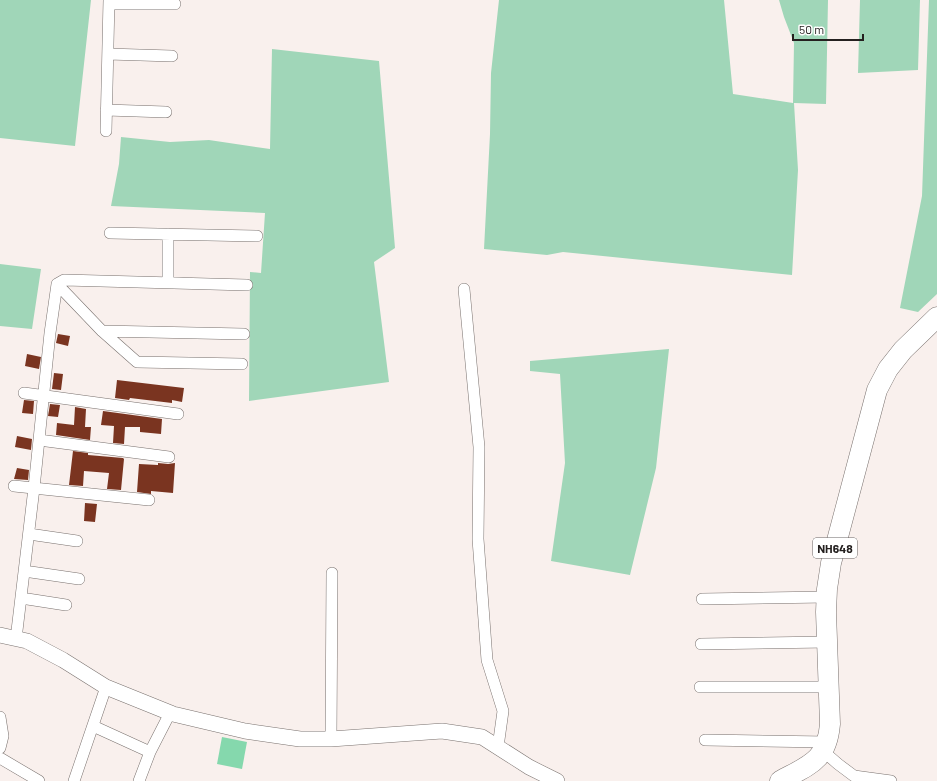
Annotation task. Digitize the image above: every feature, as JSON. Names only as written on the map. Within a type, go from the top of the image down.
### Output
[{"type":"highway","name":"NH648","points":[[825,747],[829,738],[830,724],[826,597],[831,563],[877,390],[888,369],[903,350],[937,317]]},
{"type":"highway","points":[[780,781],[814,763],[825,747]]},
{"type":"street","points":[[106,131],[109,2],[175,4]]},
{"type":"street","points":[[108,54],[172,56]]},
{"type":"street","points":[[106,110],[166,112]]},
{"type":"street","points":[[110,234],[257,236]]},
{"type":"street","points":[[168,234],[168,282]]},
{"type":"street","points":[[57,284],[64,280],[247,285]]},
{"type":"street","points":[[57,284],[102,331],[137,362],[242,364]]},
{"type":"street","points":[[16,639],[57,284]]},
{"type":"street","points":[[464,289],[479,447],[478,539],[487,660],[503,711],[498,747]]},
{"type":"street","points":[[102,331],[244,334]]},
{"type":"street","points":[[24,393],[178,414]]},
{"type":"street","points":[[39,440],[169,457]]},
{"type":"street","points":[[14,486],[149,500]]},
{"type":"street","points":[[29,534],[77,541]]},
{"type":"street","points":[[24,571],[79,579]]},
{"type":"street","points":[[331,739],[332,573]]},
{"type":"street","points":[[702,599],[826,597]]},
{"type":"street","points":[[21,598],[66,605]]},
{"type":"street","points":[[0,635],[26,641],[106,687],[170,713],[245,731],[300,739],[331,739],[442,731],[482,737],[529,767],[557,781]]},
{"type":"street","points":[[700,644],[827,642]]},
{"type":"street","points":[[74,781],[106,687]]},
{"type":"street","points":[[700,688],[828,687]]},
{"type":"street","points":[[139,781],[150,752],[170,713]]},
{"type":"street","points":[[0,717],[3,736],[0,748]]},
{"type":"street","points":[[93,726],[150,752]]},
{"type":"street","points":[[705,740],[825,747],[838,764],[854,776],[862,779],[891,781]]},
{"type":"street","points":[[0,758],[39,781]]},
{"type":"shaded area","points":[[0,0],[91,0],[75,146],[0,138]]},
{"type":"shaded area","points":[[499,0],[724,0],[733,94],[793,103],[794,43],[779,0],[828,0],[826,104],[794,103],[798,170],[792,275],[563,252],[547,255],[484,249],[490,134],[491,73]]},
{"type":"shaded area","points":[[860,0],[920,0],[918,70],[858,73]]},
{"type":"shaded area","points":[[929,0],[937,0],[937,294],[918,312],[900,308],[922,196]]},
{"type":"shaded area","points":[[272,49],[379,61],[395,248],[374,262],[389,382],[249,401],[250,272],[261,273],[265,213],[111,206],[119,164],[121,137],[170,142],[209,140],[270,149]]},
{"type":"shaded area","points":[[0,264],[41,269],[32,329],[0,326]]},
{"type":"shaded area","points":[[669,349],[656,468],[630,575],[551,561],[565,463],[560,374],[530,371],[530,361]]},
{"type":"shaded area","points":[[222,737],[247,742],[242,769],[217,764]]},
{"type":"building","points":[[58,334],[70,336],[68,346],[56,343]]},
{"type":"building","points":[[27,354],[41,357],[39,369],[25,366]]},
{"type":"building","points":[[54,373],[63,374],[61,390],[52,389]]},
{"type":"building","points":[[117,380],[184,388],[182,402],[172,400],[172,403],[130,398],[129,400],[115,398]]},
{"type":"building","points":[[24,400],[34,401],[33,414],[22,413]]},
{"type":"building","points":[[50,404],[60,405],[58,417],[48,416]]},
{"type":"building","points":[[75,407],[86,409],[85,427],[91,427],[90,440],[56,435],[57,423],[74,425]]},
{"type":"building","points":[[103,411],[162,419],[161,434],[140,432],[140,427],[125,427],[124,444],[113,443],[114,426],[101,425]]},
{"type":"building","points":[[17,436],[32,439],[31,450],[15,447]]},
{"type":"building","points":[[73,451],[88,453],[88,455],[123,458],[121,490],[107,489],[109,473],[84,471],[83,486],[69,485]]},
{"type":"building","points":[[158,463],[175,463],[173,493],[151,491],[151,494],[137,492],[139,464],[158,465]]},
{"type":"building","points":[[17,468],[29,470],[28,480],[14,479]]},
{"type":"building","points":[[85,503],[97,504],[95,522],[84,521]]}]
